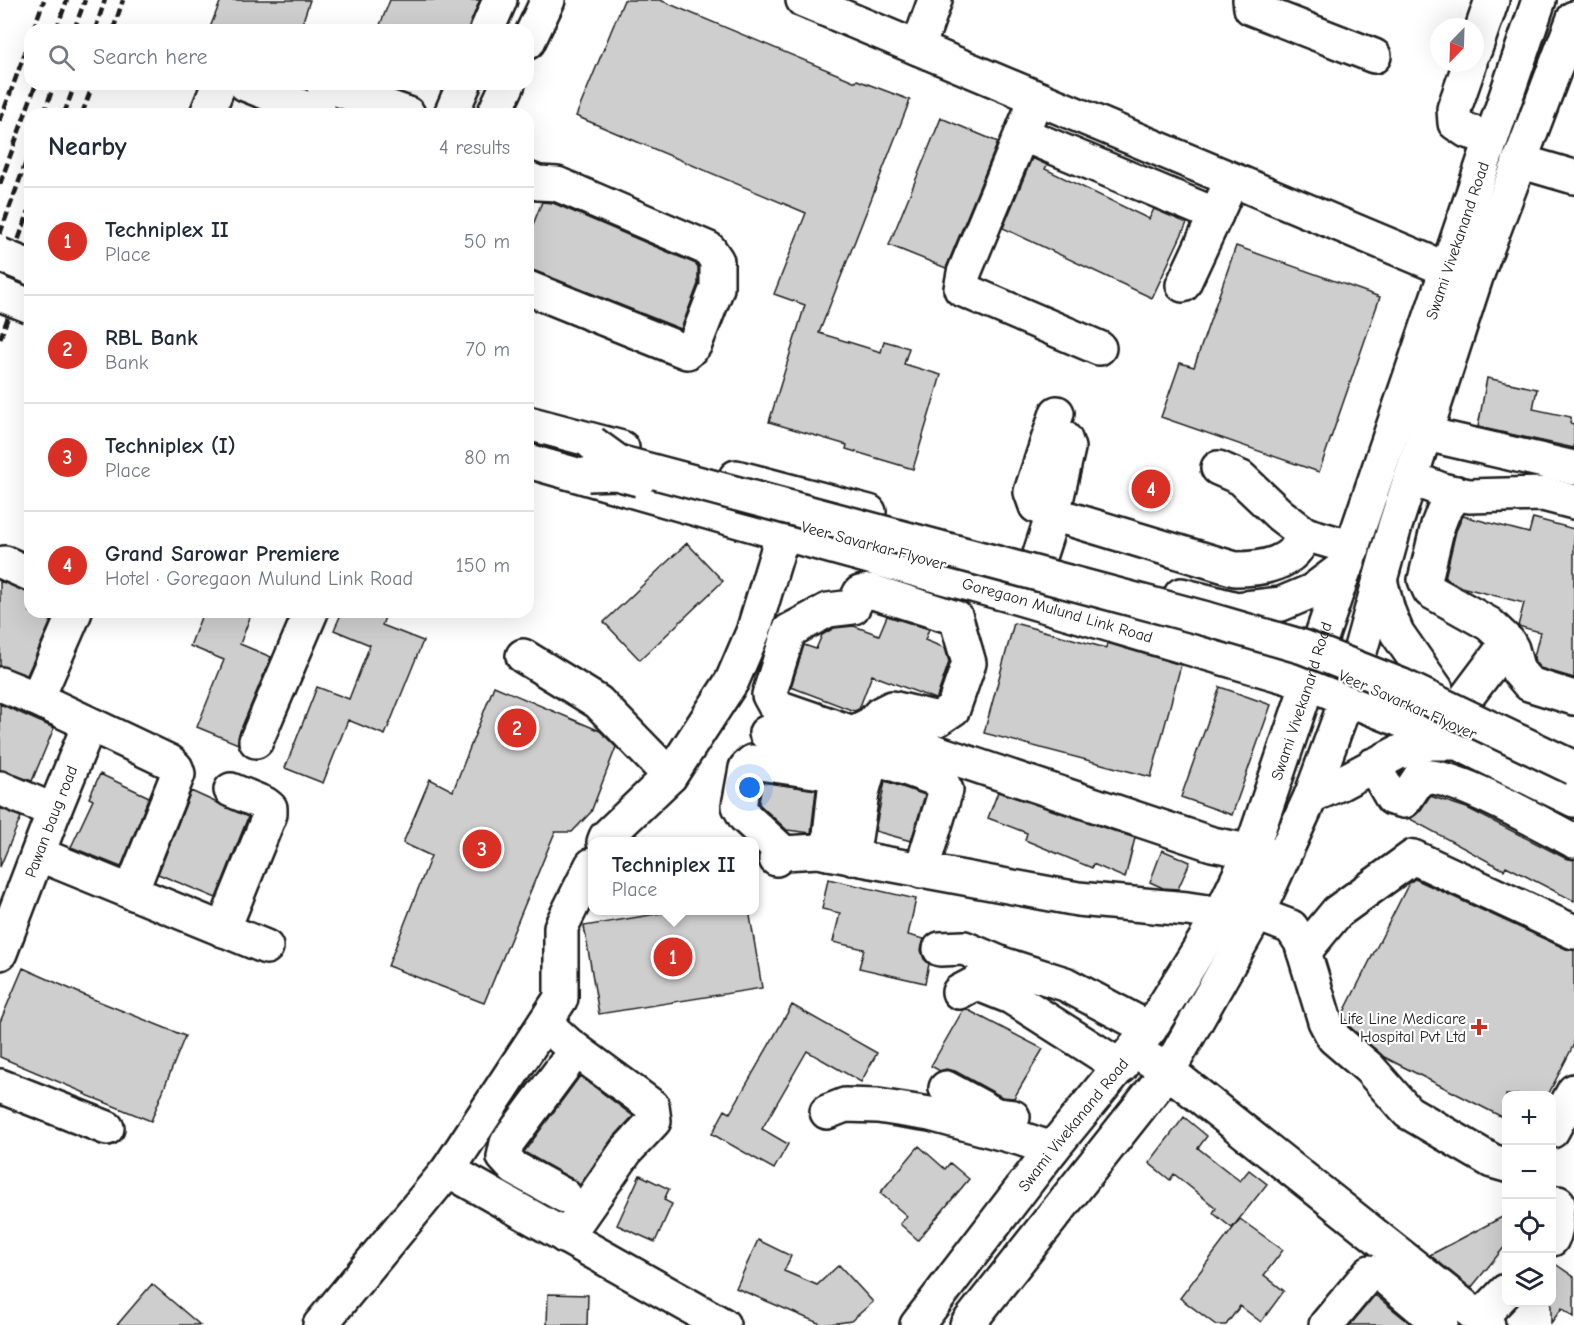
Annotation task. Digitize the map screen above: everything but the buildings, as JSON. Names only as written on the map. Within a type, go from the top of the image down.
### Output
[{"type":"main road","points":[[490,24],[500,0]]},
{"type":"main road","points":[[534,29],[548,0]]},
{"type":"main road","points":[[803,0],[1036,99],[1461,273]]},
{"type":"main road","points":[[918,48],[935,0]]},
{"type":"main road","points":[[1250,0],[1251,8],[1374,56]]},
{"type":"main road","points":[[1484,23],[1492,0]]},
{"type":"main road","name":"Swami Vivekanand Road","points":[[967,1325],[1168,1071],[1257,914],[1311,796],[1347,698],[1380,579],[1426,434],[1491,138],[1539,0]]},
{"type":"main road","name":"Swami Vivekanand Road","points":[[917,1325],[1059,1142],[1135,1049],[1221,914],[1251,851],[1350,556],[1461,273],[1519,161],[1574,18]]},
{"type":"main road","points":[[1467,72],[1454,109],[1455,123],[1467,130],[1491,138]]},
{"type":"main road","points":[[209,108],[217,90]]},
{"type":"main road","points":[[260,90],[305,108]]},
{"type":"main road","points":[[340,90],[391,108]]},
{"type":"main road","points":[[454,108],[461,90]]},
{"type":"main road","points":[[497,108],[505,90]]},
{"type":"main road","points":[[1036,99],[964,273],[961,290],[1099,348]]},
{"type":"main road","points":[[1022,134],[1216,215]]},
{"type":"main road","points":[[1519,161],[1574,177]]},
{"type":"main road","points":[[1183,285],[1233,180]]},
{"type":"main road","points":[[534,185],[557,184],[709,249],[717,261],[717,288],[696,344],[687,352],[534,290]]},
{"type":"main road","points":[[0,255],[24,265]]},
{"type":"main road","points":[[0,294],[24,304]]},
{"type":"main road","points":[[1039,557],[1053,514],[1068,448],[1055,421]]},
{"type":"main road","name":"Goregaon Mulund Link Road","points":[[534,426],[585,457],[785,534],[1009,595],[1308,683],[1458,743],[1574,800]]},
{"type":"main road","points":[[1426,434],[1574,468]]},
{"type":"main road","name":"Goregaon Mulund Link Road","points":[[534,461],[585,457],[1039,557],[1181,595],[1360,652],[1574,758]]},
{"type":"main road","name":"Veer Savarkar Flyover","points":[[585,457],[618,462],[1207,619],[1303,647],[1400,685],[1574,768]]},
{"type":"main road","name":"Veer Savarkar Flyover","points":[[585,457],[616,473],[796,524],[1292,656],[1377,687],[1574,781]]},
{"type":"main road","points":[[1181,595],[1237,609],[1281,604],[1312,591],[1350,556],[1305,534],[1280,515],[1241,478],[1218,468]]},
{"type":"main road","points":[[1411,478],[1442,490],[1469,496],[1543,494],[1574,502]]},
{"type":"main road","points":[[1457,493],[1440,519],[1425,580],[1430,591],[1489,624],[1508,642],[1518,671],[1529,684],[1574,698]]},
{"type":"main road","points":[[1053,514],[1235,569],[1274,565],[1294,554],[1305,534]]},
{"type":"main road","points":[[606,837],[670,776],[732,681],[753,632],[780,543],[785,534]]},
{"type":"main road","points":[[1380,579],[1388,611],[1398,633],[1449,696],[1508,642]]},
{"type":"main road","points":[[956,618],[870,591],[860,593],[854,607],[828,610],[789,631],[769,695],[775,706],[853,733],[871,724],[880,714],[892,708],[938,719],[953,709],[969,663],[956,618],[965,584]]},
{"type":"main road","points":[[37,699],[72,618]]},
{"type":"main road","points":[[256,741],[308,618]]},
{"type":"main road","points":[[523,657],[598,702],[670,776]]},
{"type":"main road","points":[[0,684],[170,762],[176,768],[178,774],[131,892]]},
{"type":"main road","name":"Pawan baug road","points":[[0,953],[7,911],[38,854],[89,725]]},
{"type":"main road","points":[[766,733],[850,759],[882,734],[1212,844],[1283,857]]},
{"type":"main road","points":[[1311,796],[1398,753],[1430,743],[1458,743]]},
{"type":"main road","points":[[846,848],[870,764],[877,758],[941,781],[946,790],[924,861]]},
{"type":"main road","points":[[846,848],[836,780],[828,773],[752,762],[746,768],[739,806],[745,818],[780,856],[846,848],[924,861],[1078,899],[1221,914]]},
{"type":"main road","points":[[1373,765],[1392,798],[1396,800],[1404,801],[1420,777],[1436,777],[1460,783],[1574,841]]},
{"type":"main road","points":[[0,788],[54,811]]},
{"type":"main road","points":[[223,930],[270,814],[270,808],[266,804],[231,790]]},
{"type":"main road","points":[[1419,837],[1574,908]]},
{"type":"main road","points":[[38,854],[266,947]]},
{"type":"main road","points":[[1304,952],[1337,912],[1413,857],[1574,932]]},
{"type":"main road","points":[[320,1325],[448,1170],[553,1011],[561,927],[588,873]]},
{"type":"main road","points":[[1257,914],[1291,927],[1301,942],[1325,1021],[1334,1038],[1369,1068],[1408,1112],[1492,1161],[1502,1164]]},
{"type":"main road","points":[[940,949],[964,948],[1002,964],[1065,984],[1135,1049],[1168,1071],[1441,1325]]},
{"type":"main road","points":[[960,992],[976,983],[1135,1049]]},
{"type":"main road","points":[[553,1011],[576,1050],[652,1106],[654,1121],[626,1151],[566,1237]]},
{"type":"main road","points":[[528,1216],[554,1189],[514,1168],[504,1157],[507,1143],[576,1050]]},
{"type":"main road","points":[[0,1086],[106,1128]]},
{"type":"main road","points":[[946,1088],[996,1115],[1033,1121],[1059,1142]]},
{"type":"main road","points":[[1556,1122],[1574,1091]]},
{"type":"main road","points":[[827,1112],[846,1105],[878,1106],[930,1114],[1019,1138],[1059,1142]]},
{"type":"main road","points":[[448,1170],[723,1325]]},
{"type":"main road","points":[[1556,1209],[1558,1203]]},
{"type":"main road","points":[[1326,1325],[1370,1272],[1387,1273],[1484,1322],[1502,1297]]},
{"type":"railway","points":[[35,24],[44,0]]},
{"type":"railway","points":[[58,24],[67,0]]},
{"type":"railway","points":[[76,24],[85,0]]},
{"type":"railway","points":[[97,24],[105,0]]},
{"type":"railway","points":[[115,24],[123,0]]},
{"type":"railway","points":[[0,121],[24,55]]},
{"type":"railway","points":[[27,108],[34,90]]},
{"type":"railway","points":[[46,108],[52,90]]},
{"type":"railway","points":[[66,108],[73,90]]},
{"type":"railway","points":[[84,108],[91,90]]},
{"type":"railway","points":[[0,184],[24,117]]},
{"type":"railway","points":[[0,234],[24,168]]},
{"type":"railway","points":[[0,290],[24,224]]},
{"type":"railway","points":[[0,339],[24,273]]},
{"type":"place","name":"Grand Sarowar Premiere","points":[[1151,489]]},
{"type":"place","name":"RBL Bank","points":[[517,728]]},
{"type":"place","name":"Techniplex (I)","points":[[482,849]]},
{"type":"place","name":"Techniplex II","points":[[673,957]]},
{"type":"place","name":"Life Line Medicare Hospital Pvt Ltd","points":[[1479,1027]]}]
